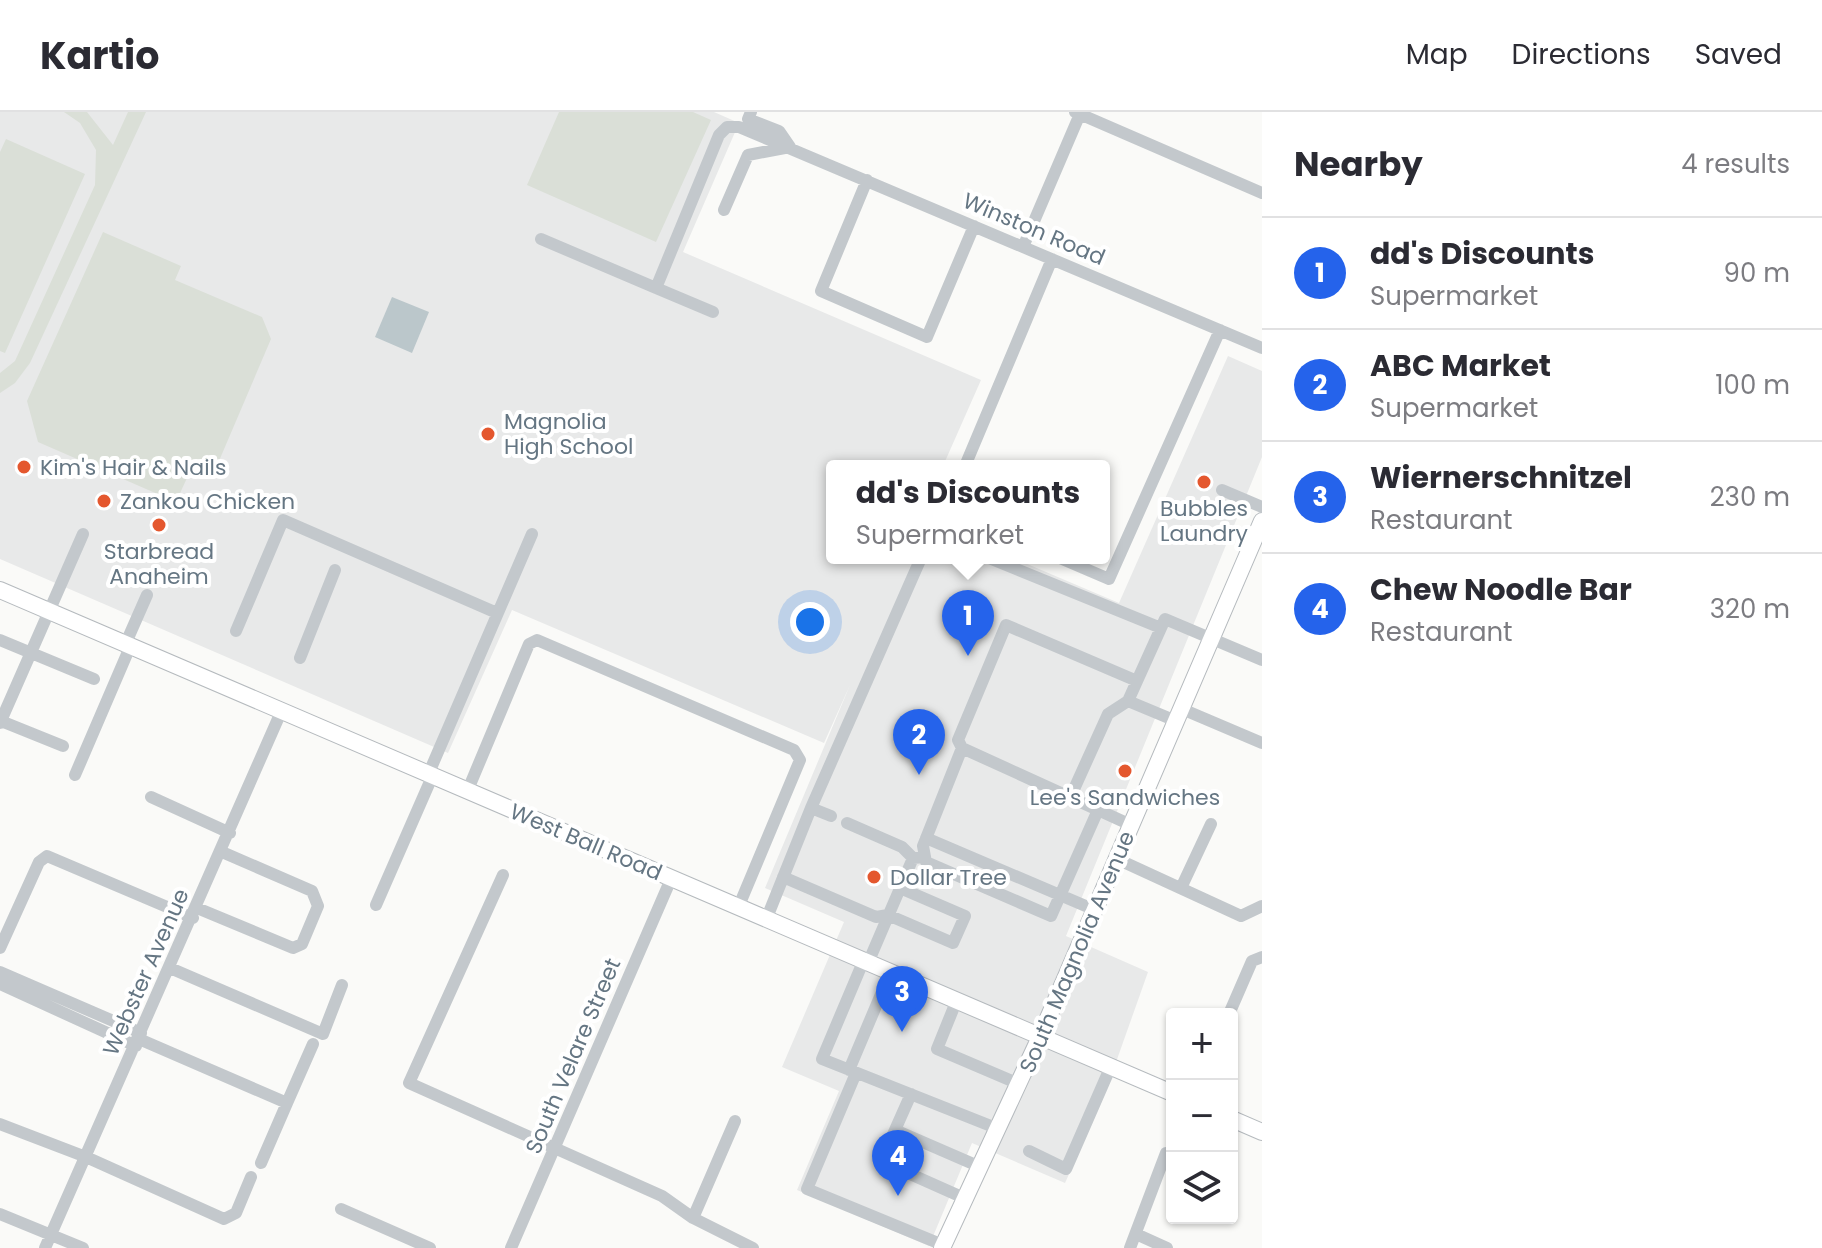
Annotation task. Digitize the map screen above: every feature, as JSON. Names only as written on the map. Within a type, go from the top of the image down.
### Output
[{"type":"main road","name":"South Magnolia Avenue","points":[[943,1247],[1040,1037],[1262,521]]},
{"type":"main road","name":"West Ball Road","points":[[0,590],[1166,1090]]},
{"type":"main road","points":[[1238,1122],[1262,1132]]},
{"type":"street","points":[[751,112],[748,119],[779,131],[790,147]]},
{"type":"street","points":[[1023,247],[1078,113],[1262,193]]},
{"type":"street","points":[[656,288],[719,135],[727,127],[739,127],[790,147]]},
{"type":"street","points":[[724,210],[748,155],[790,147]]},
{"type":"street","name":"Winston Road","points":[[790,147],[1262,348]]},
{"type":"street","points":[[867,180],[821,291],[927,337],[974,226]]},
{"type":"street","points":[[541,239],[713,312]]},
{"type":"street","points":[[968,460],[1052,259]]},
{"type":"street","points":[[1074,564],[1109,579],[1220,330]]},
{"type":"street","points":[[1222,490],[1262,507]]},
{"type":"street","points":[[236,631],[283,520],[497,613]]},
{"type":"street","points":[[63,746],[0,722],[83,534]]},
{"type":"street","points":[[376,905],[532,534]]},
{"type":"street","points":[[766,920],[811,808],[918,564]]},
{"type":"street","points":[[1004,564],[1161,628]]},
{"type":"street","points":[[300,658],[335,570]]},
{"type":"street","points":[[75,775],[147,595]]},
{"type":"street","points":[[1070,798],[1108,714],[1128,701],[1165,619],[1262,660]]},
{"type":"street","points":[[1131,825],[962,748],[958,740],[1006,625],[1137,681]]},
{"type":"street","points":[[0,640],[94,679]]},
{"type":"street","points":[[467,792],[529,644],[537,640],[780,744],[794,750],[800,760],[738,908]]},
{"type":"street","points":[[1128,701],[1262,743]]},
{"type":"street","name":"Webster Avenue","points":[[48,1242],[281,712]]},
{"type":"street","points":[[962,748],[919,858],[900,888],[822,1059],[996,1128]]},
{"type":"street","points":[[151,797],[230,833]]},
{"type":"street","points":[[811,808],[831,816]]},
{"type":"street","points":[[847,823],[902,847],[926,862],[1051,916],[1098,810]]},
{"type":"street","points":[[1181,888],[1211,824]]},
{"type":"street","points":[[926,838],[1095,910]]},
{"type":"street","points":[[0,948],[39,862],[47,856],[293,948],[302,944],[318,906],[312,891],[222,852]]},
{"type":"street","points":[[1117,859],[1241,916],[1262,906]]},
{"type":"street","points":[[503,875],[409,1083],[662,1196],[693,1218],[753,1248]]},
{"type":"street","points":[[783,877],[876,917],[888,915],[953,943],[965,916],[900,888]]},
{"type":"street","name":"South Velare Street","points":[[511,1248],[671,879]]},
{"type":"street","points":[[1232,1008],[1252,961],[1262,957]]},
{"type":"street","points":[[170,968],[323,1034],[342,985]]},
{"type":"street","points":[[0,972],[139,1039]]},
{"type":"street","points":[[890,973],[807,1189],[943,1247]]},
{"type":"street","points":[[0,984],[139,1039],[287,1103]]},
{"type":"street","points":[[956,1002],[937,1049],[1019,1084]]},
{"type":"street","points":[[261,1163],[313,1044]]},
{"type":"street","points":[[1029,1151],[1066,1169],[1111,1066]]},
{"type":"street","points":[[911,1094],[881,1161],[964,1198]]},
{"type":"street","points":[[693,1218],[735,1121]]},
{"type":"street","points":[[0,1124],[86,1157],[224,1219],[236,1213],[251,1177]]},
{"type":"street","points":[[895,1130],[978,1166]]},
{"type":"street","points":[[1130,1248],[1166,1153]]},
{"type":"street","points":[[341,1209],[430,1248]]},
{"type":"street","points":[[0,1214],[48,1242],[83,1248]]},
{"type":"street","points":[[1136,1234],[1167,1248]]},
{"type":"shaded area","name":"Magnolia High School","points":[[0,112],[714,112],[739,123],[683,252],[981,380],[946,460],[826,460],[826,564],[1027,564],[1119,603],[1228,356],[1262,371],[1262,457],[1066,936],[1148,972],[1104,1096],[1065,1183],[972,1143],[929,1246],[797,1190],[839,1091],[782,1067],[844,922],[765,888],[850,685],[824,743],[512,610],[448,753],[0,559]]},
{"type":"shaded area","points":[[64,112],[87,112],[113,145],[128,112],[146,112],[30,363],[15,383],[0,393],[0,373],[15,361],[95,185],[96,150],[80,123]]},
{"type":"shaded area","points":[[559,112],[693,112],[711,120],[656,242],[527,185]]},
{"type":"shaded area","points":[[6,139],[85,174],[5,353],[0,351],[0,152]]},
{"type":"shaded area","points":[[103,232],[181,266],[175,280],[262,317],[271,339],[213,475],[192,467],[176,502],[38,442],[27,401]]},
{"type":"shaded area","points":[[392,297],[429,312],[412,353],[375,337]]},
{"type":"place","name":"Magnolia High School","points":[[488,434]]},
{"type":"place","name":"Kim's Hair & Nails","points":[[24,467]]},
{"type":"place","name":"Bubbles Laundry","points":[[1204,482]]},
{"type":"place","name":"Zankou Chicken","points":[[104,501]]},
{"type":"place","name":"Starbread Anaheim","points":[[159,525]]},
{"type":"place","name":"dd's Discounts","points":[[968,656]]},
{"type":"place","name":"Lee's Sandwiches","points":[[1125,771]]},
{"type":"place","name":"ABC Market","points":[[919,775]]},
{"type":"place","name":"Dollar Tree","points":[[874,877]]},
{"type":"place","name":"Wiernerschnitzel","points":[[902,1032]]},
{"type":"place","name":"Chew Noodle Bar","points":[[898,1196]]}]
